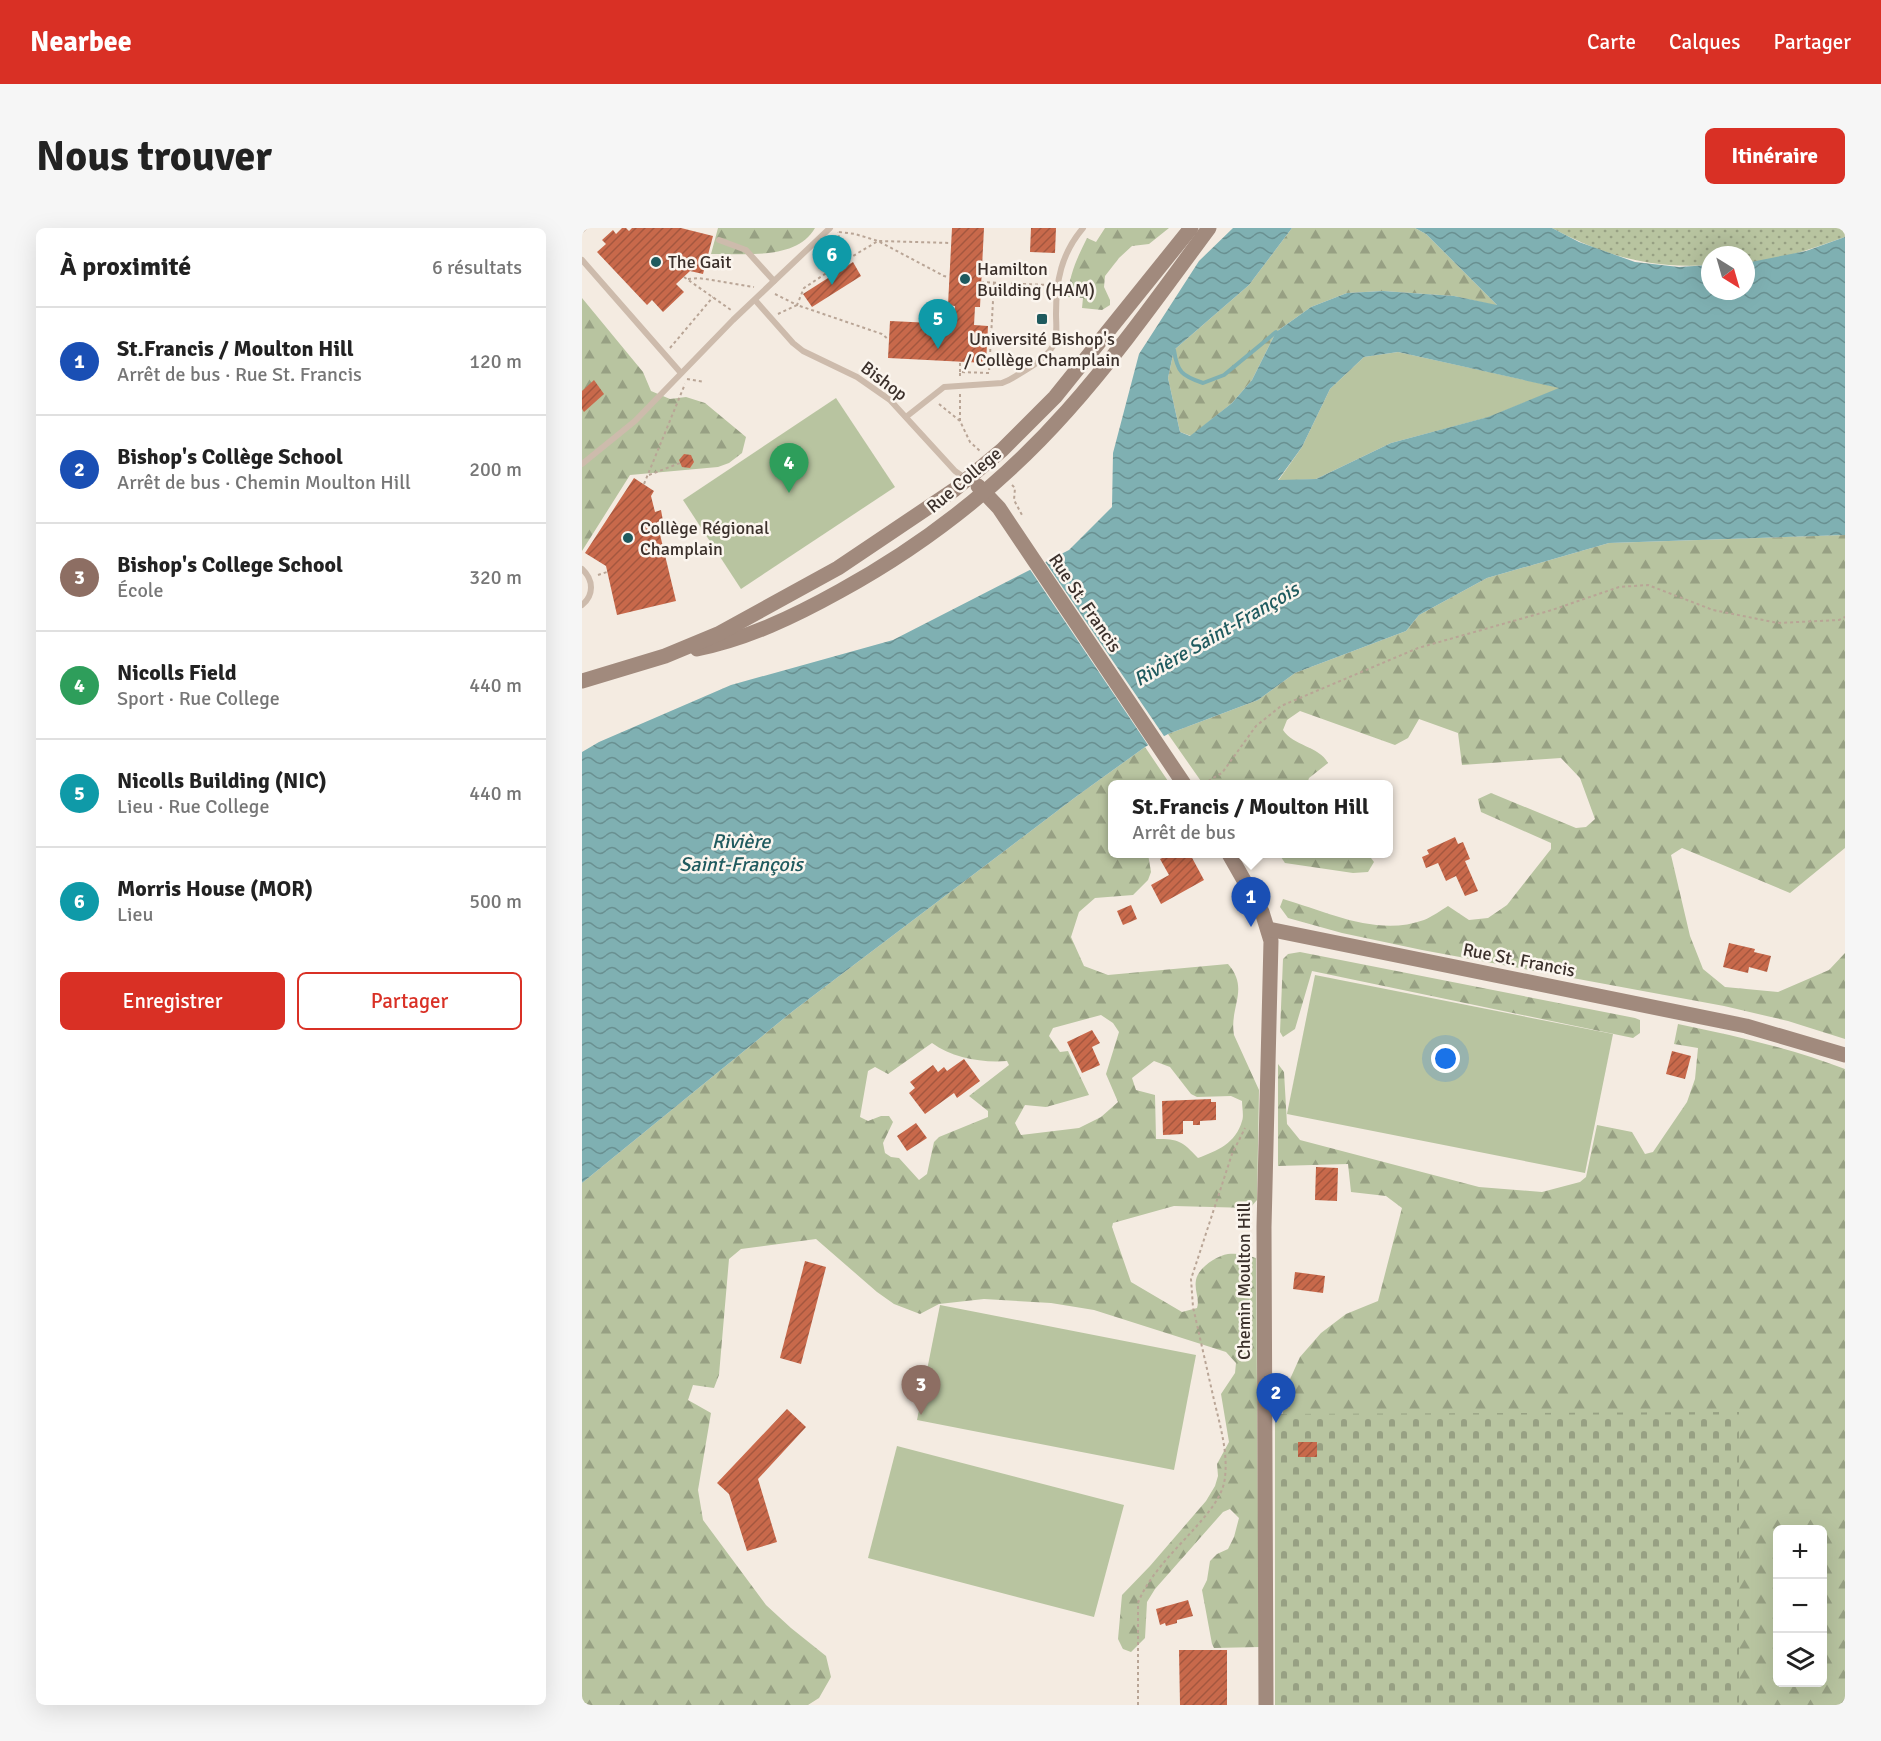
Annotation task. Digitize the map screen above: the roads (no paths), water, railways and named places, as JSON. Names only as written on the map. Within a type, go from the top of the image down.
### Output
[{"type":"street","name":"Rue College","points":[[664,656],[718,633],[813,583],[888,536],[968,479],[1055,397],[1191,228]]},
{"type":"street","name":"Rue College","points":[[582,681],[664,656],[721,644],[752,633],[824,600],[888,562],[951,518],[984,491],[1067,411],[1119,347],[1209,228]]},
{"type":"street","name":"Rue St. Francis","points":[[968,479],[984,491],[999,508],[1181,780]]},
{"type":"street","points":[[1231,858],[1259,906],[1268,929]]},
{"type":"street","name":"Rue St. Francis","points":[[1268,929],[1746,1026],[1845,1055]]},
{"type":"street","name":"Chemin Moulton Hill","points":[[1266,1705],[1264,1227],[1271,956],[1268,929]]},
{"type":"lane","points":[[582,464],[620,434],[738,315],[832,228]]},
{"type":"lane","name":"Bishop","points":[[754,300],[802,351],[834,364],[874,387],[906,417],[944,387],[1002,383],[1010,380],[1048,353],[1056,339],[1056,285],[1064,257],[1083,228]]},
{"type":"lane","points":[[719,240],[746,250],[774,281]]},
{"type":"lane","points":[[582,260],[681,373]]},
{"type":"lane","points":[[906,417],[954,471],[968,479]]},
{"type":"lane","points":[[582,569],[589,578],[591,591],[590,597],[582,605]]},
{"type":"water","name":"Rivière Saint-François","points":[[1233,228],[1292,228],[1249,285],[1174,350],[1168,378],[1180,432],[1190,436],[1232,403],[1252,380],[1276,332],[1311,307],[1347,293],[1383,291],[1454,296],[1497,305],[1426,234],[1415,228],[1552,228],[1579,242],[1635,262],[1679,267],[1701,266],[1701,300],[1755,300],[1755,261],[1806,251],[1845,237],[1845,535],[1609,543],[1487,578],[1419,615],[1406,631],[1295,673],[1258,700],[1168,734],[1145,747],[1077,796],[793,1011],[582,1183],[582,752],[599,742],[731,685],[893,640],[1069,550],[1112,507],[1113,453],[1139,354],[1199,261]],"holes":[[[1398,352],[1559,388],[1488,417],[1391,443],[1316,479],[1278,480],[1302,447],[1330,389],[1364,357]]]},
{"type":"waterway","points":[[1174,350],[1182,372],[1203,383],[1224,375],[1276,332]]},
{"type":"place","name":"The Gait","points":[[656,262]]},
{"type":"place","name":"Hamilton Building (HAM)","points":[[965,279]]},
{"type":"place","name":"Morris House (MOR)","points":[[832,285]]},
{"type":"place","name":"Université Bishop's / Collège Champlain","points":[[1042,319]]},
{"type":"place","name":"Nicolls Building (NIC)","points":[[938,349]]},
{"type":"place","name":"Nicolls Field","points":[[789,493]]},
{"type":"place","name":"Collège Régional Champlain","points":[[628,538]]},
{"type":"place","name":"St.Francis / Moulton Hill","points":[[1251,927]]},
{"type":"place","name":"Bishop's College School","points":[[921,1415]]},
{"type":"place","name":"Bishop's Collège School","points":[[1276,1423]]}]
